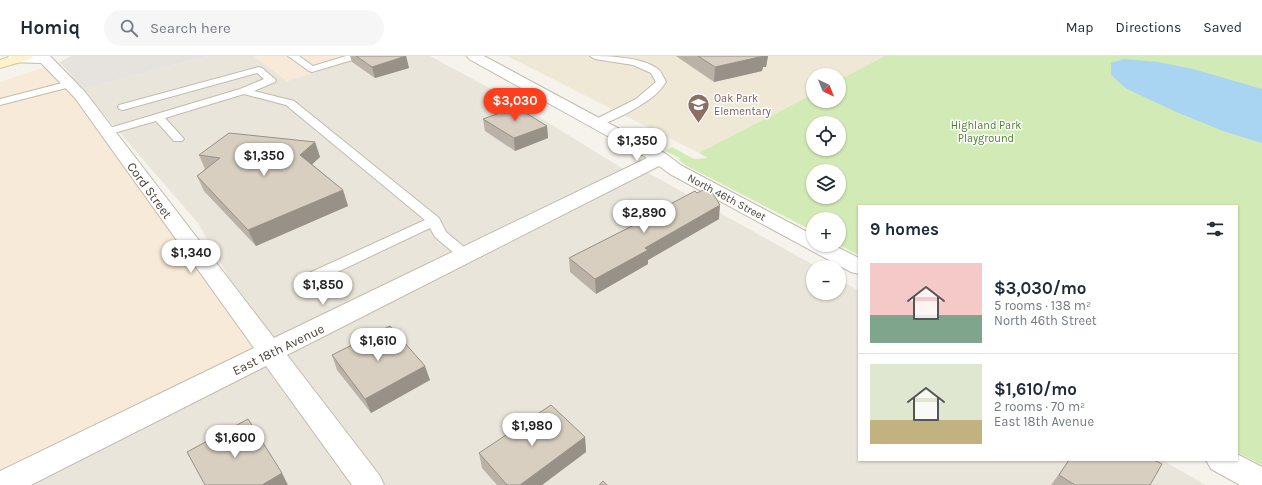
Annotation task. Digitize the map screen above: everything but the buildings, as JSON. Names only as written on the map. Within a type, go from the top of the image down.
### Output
[{"type":"street","name":"North 46th Street","points":[[474,56],[660,158],[676,170],[806,239]]},
{"type":"street","name":"Cord Street","points":[[13,60],[45,59],[80,95],[369,485]]},
{"type":"street","name":"East 18th Avenue","points":[[2,485],[660,158]]},
{"type":"street","points":[[830,252],[858,266]]},
{"type":"street","points":[[1223,461],[1262,482]]},
{"type":"lane","points":[[293,56],[312,69],[356,56]]},
{"type":"lane","points":[[595,56],[635,64],[655,71],[661,82],[654,91],[640,101],[596,123]]},
{"type":"lane","points":[[107,132],[244,91],[271,80],[260,70],[123,107]]},
{"type":"lane","points":[[0,102],[70,84]]},
{"type":"lane","points":[[244,91],[290,103],[434,221],[440,234],[465,255]]},
{"type":"lane","points":[[186,117],[262,95]]},
{"type":"lane","points":[[157,116],[178,139]]},
{"type":"lane","points":[[303,282],[434,221]]},
{"type":"shaded area","points":[[71,56],[208,56],[82,89],[60,62]]},
{"type":"shaded area","points":[[208,56],[254,56],[287,81],[366,56],[430,56],[515,102],[628,172],[270,351],[198,223],[82,89]]},
{"type":"shaded area","points":[[254,56],[366,56],[287,81]]},
{"type":"shaded area","name":"Oak Park Elementary","points":[[507,56],[885,56],[846,76],[846,68],[806,68],[806,98],[699,153]]},
{"type":"shaded area","points":[[60,62],[70,84],[265,353],[0,484],[0,82]]},
{"type":"shaded area","points":[[645,171],[806,261],[806,300],[846,300],[846,283],[858,290],[858,461],[1164,461],[1206,485],[379,485],[273,352]]},
{"type":"shaded area","points":[[273,354],[378,485],[10,485]]},
{"type":"green space","name":"Highland Park Playground","points":[[885,56],[1262,56],[1262,465],[1238,453],[1238,205],[858,205],[858,254],[846,248],[846,212],[806,212],[806,227],[687,166],[679,160],[680,158],[665,151],[672,147],[694,159],[708,158],[699,153],[806,98],[806,108],[846,108],[846,76]]},
{"type":"water","points":[[1123,59],[1158,62],[1193,69],[1262,89],[1262,143],[1223,131],[1174,111],[1127,89],[1111,75],[1111,63]]},
{"type":"place","name":"Oak Park Elementary","points":[[698,124]]}]
